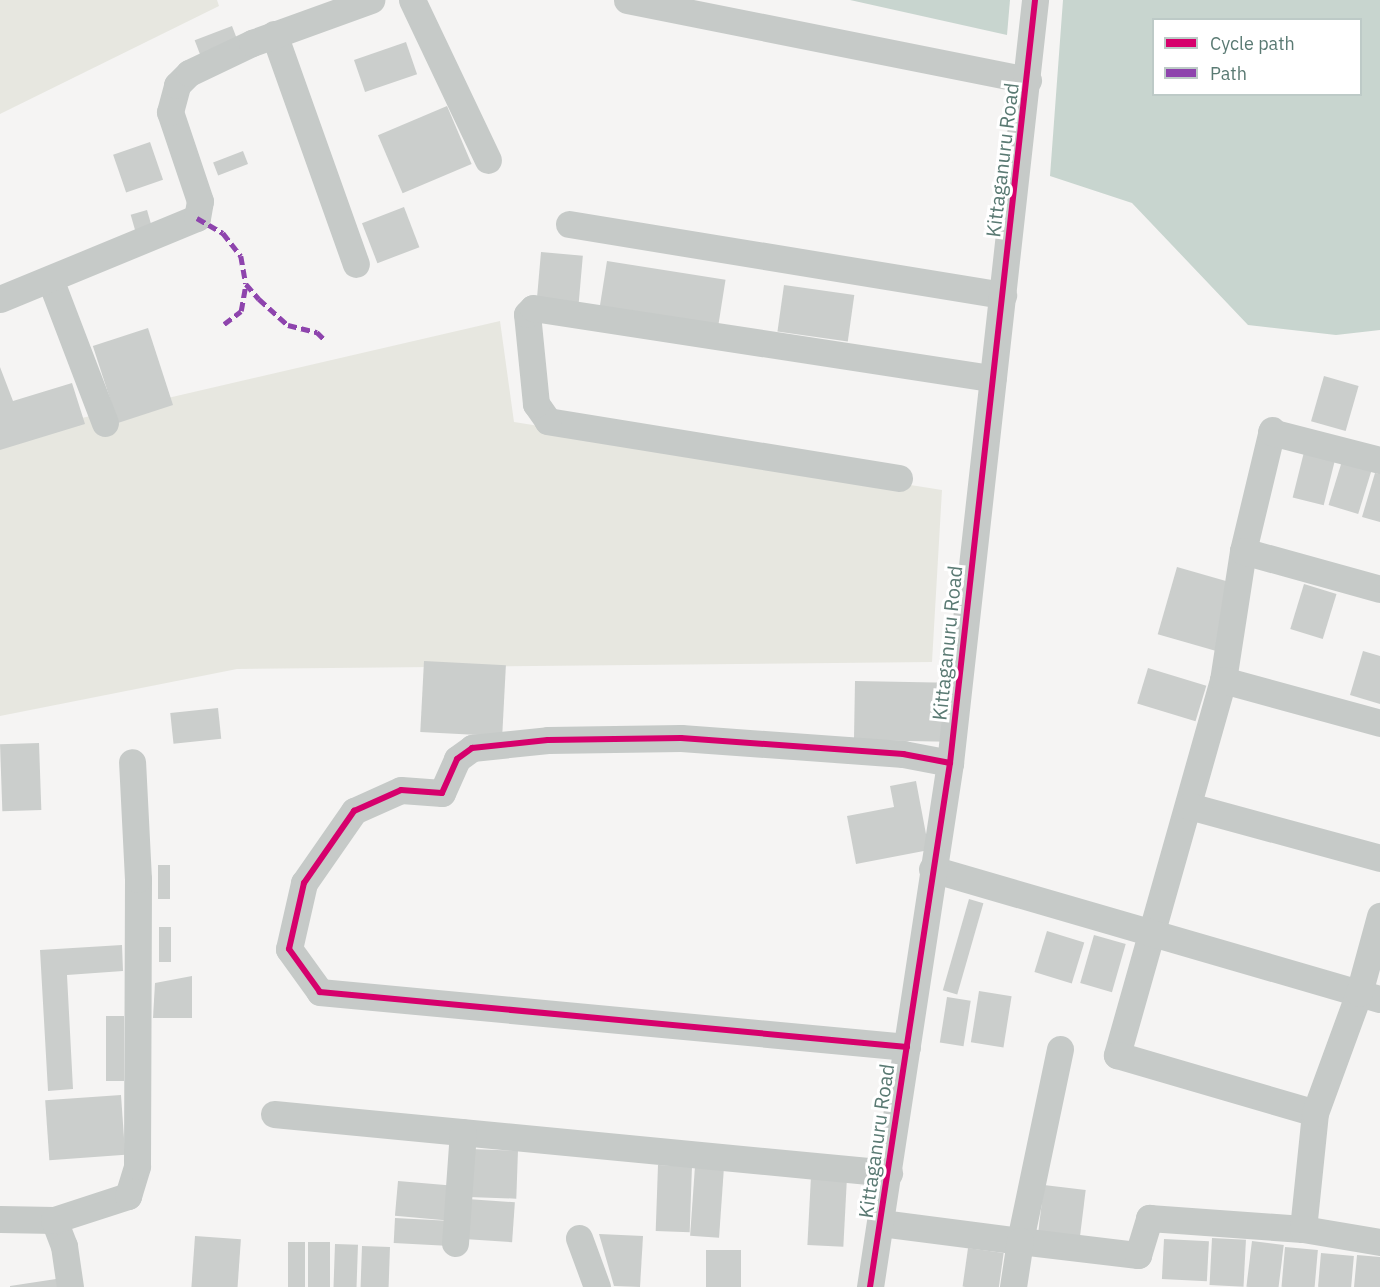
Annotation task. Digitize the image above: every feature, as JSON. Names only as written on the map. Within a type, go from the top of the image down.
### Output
[{"type":"street","points":[[0,299],[197,218],[200,201],[170,112],[171,98],[189,73],[274,34],[371,0]]},
{"type":"street","points":[[412,0],[488,160]]},
{"type":"street","points":[[627,0],[1028,80]]},
{"type":"street","name":"Kittaganuru Road","points":[[870,1287],[950,763],[1028,80],[1035,0]]},
{"type":"street","points":[[274,34],[356,264]]},
{"type":"street","points":[[569,224],[1003,295]]},
{"type":"street","points":[[50,279],[105,423]]},
{"type":"street","points":[[899,478],[548,421],[536,404],[527,314],[533,308],[993,378]]},
{"type":"street","points":[[1315,1113],[1116,1055],[1154,935],[1223,680],[1243,551],[1271,431],[1380,460]]},
{"type":"street","points":[[1243,551],[1380,589]]},
{"type":"street","points":[[1223,680],[1380,723]]},
{"type":"street","points":[[906,1047],[320,992],[289,949],[304,883],[354,811],[401,790],[442,793],[458,759],[472,747],[548,740],[681,738],[903,754],[950,763]]},
{"type":"street","points":[[0,1219],[54,1220],[128,1196],[137,1166],[138,879],[132,762]]},
{"type":"street","points":[[1189,806],[1380,858]]},
{"type":"street","points":[[932,869],[1370,996]]},
{"type":"street","points":[[1303,1229],[1315,1113],[1370,996],[1380,916]]},
{"type":"street","points":[[1013,1287],[1020,1241],[1060,1049]]},
{"type":"street","points":[[274,1114],[889,1173]]},
{"type":"street","points":[[455,1243],[463,1132]]},
{"type":"street","points":[[881,1223],[1138,1255],[1149,1218],[1303,1229],[1380,1242]]},
{"type":"street","points":[[54,1220],[64,1246],[70,1287]]},
{"type":"street","points":[[579,1238],[597,1287]]},
{"type":"shaded area","points":[[0,0],[217,0],[219,6],[0,114]]},
{"type":"shaded area","points":[[850,0],[1010,0],[1007,35]]},
{"type":"shaded area","points":[[1063,0],[1380,0],[1380,330],[1336,335],[1248,325],[1132,203],[1050,176]]},
{"type":"shaded area","points":[[500,321],[514,422],[942,490],[932,662],[237,669],[0,716],[0,437]]},
{"type":"building","points":[[232,26],[239,44],[201,58],[195,40]]},
{"type":"building","points":[[406,42],[417,74],[365,92],[354,60]]},
{"type":"building","points":[[447,106],[472,164],[403,193],[378,135]]},
{"type":"building","points":[[150,142],[163,180],[126,193],[113,155]]},
{"type":"building","points":[[243,151],[248,164],[218,176],[213,162]]},
{"type":"building","points":[[404,207],[419,247],[377,263],[362,223]]},
{"type":"building","points":[[147,210],[153,231],[137,236],[131,215]]},
{"type":"building","points":[[541,252],[583,256],[578,307],[536,304]]},
{"type":"building","points":[[607,261],[726,280],[718,329],[599,310]]},
{"type":"building","points":[[784,285],[854,295],[848,341],[777,332]]},
{"type":"building","points":[[148,328],[173,405],[118,423],[93,346]]},
{"type":"building","points":[[0,367],[13,401],[72,383],[85,424],[0,450]]},
{"type":"building","points":[[1324,376],[1359,386],[1346,431],[1311,421]]},
{"type":"building","points":[[1304,452],[1335,460],[1324,505],[1293,498]]},
{"type":"building","points":[[1342,461],[1372,470],[1358,514],[1329,505]]},
{"type":"building","points":[[1375,473],[1380,474],[1380,522],[1362,517]]},
{"type":"building","points":[[1177,567],[1235,584],[1215,651],[1158,634]]},
{"type":"building","points":[[1304,584],[1337,594],[1323,639],[1290,629]]},
{"type":"building","points":[[1363,651],[1380,656],[1380,704],[1350,695]]},
{"type":"building","points":[[424,661],[506,665],[502,736],[420,732]]},
{"type":"building","points":[[1148,668],[1206,686],[1196,721],[1137,703]]},
{"type":"building","points":[[855,681],[949,683],[948,742],[854,740]]},
{"type":"building","points":[[218,708],[221,739],[174,744],[170,713]]},
{"type":"building","points":[[39,743],[41,810],[2,811],[0,744]]},
{"type":"building","points":[[916,781],[929,850],[856,864],[847,816],[894,807],[890,786]]},
{"type":"building","points":[[158,865],[170,865],[170,899],[158,899]]},
{"type":"building","points":[[969,899],[983,903],[957,994],[943,990]]},
{"type":"building","points":[[159,927],[171,927],[171,962],[159,962]]},
{"type":"building","points":[[1047,931],[1084,942],[1072,984],[1034,972]]},
{"type":"building","points":[[1094,935],[1126,944],[1112,992],[1080,983]]},
{"type":"building","points":[[122,945],[123,971],[67,975],[73,1089],[48,1091],[40,950]]},
{"type":"building","points":[[192,976],[192,1018],[153,1018],[155,983]]},
{"type":"building","points":[[979,991],[1012,996],[1003,1048],[971,1042]]},
{"type":"building","points":[[947,997],[971,1001],[964,1046],[940,1042]]},
{"type":"building","points":[[106,1016],[124,1016],[124,1081],[106,1081]]},
{"type":"building","points":[[121,1095],[125,1155],[49,1160],[45,1100]]},
{"type":"building","points":[[470,1149],[518,1151],[516,1199],[468,1197]]},
{"type":"building","points":[[658,1165],[692,1166],[690,1232],[656,1231]]},
{"type":"building","points":[[695,1166],[724,1168],[719,1238],[690,1236]]},
{"type":"building","points":[[811,1176],[847,1178],[843,1247],[807,1245]]},
{"type":"building","points":[[398,1181],[448,1185],[445,1220],[395,1216]]},
{"type":"building","points":[[1044,1185],[1086,1190],[1080,1237],[1038,1232]]},
{"type":"building","points":[[467,1199],[515,1202],[512,1242],[464,1239]]},
{"type":"building","points":[[395,1218],[447,1221],[446,1246],[394,1243]]},
{"type":"building","points":[[599,1234],[643,1236],[640,1287],[614,1286]]},
{"type":"building","points":[[195,1236],[241,1239],[238,1287],[191,1287]]},
{"type":"building","points":[[1212,1238],[1246,1240],[1243,1287],[1210,1285]]},
{"type":"building","points":[[1164,1239],[1209,1241],[1207,1281],[1162,1279]]},
{"type":"building","points":[[1252,1241],[1284,1245],[1279,1287],[1246,1287]]},
{"type":"building","points":[[288,1242],[305,1242],[305,1287],[288,1287]]},
{"type":"building","points":[[308,1242],[330,1242],[330,1287],[308,1287]]},
{"type":"building","points":[[335,1244],[358,1245],[357,1287],[333,1287]]},
{"type":"building","points":[[362,1246],[390,1247],[389,1287],[361,1287]]},
{"type":"building","points":[[1285,1247],[1318,1250],[1315,1287],[1282,1287]]},
{"type":"building","points":[[968,1248],[1004,1253],[999,1287],[963,1287]]},
{"type":"building","points":[[706,1250],[741,1250],[741,1287],[706,1287]]},
{"type":"building","points":[[1321,1253],[1354,1256],[1351,1287],[1318,1287]]},
{"type":"building","points":[[1357,1255],[1380,1257],[1380,1287],[1354,1287]]},
{"type":"building","points":[[56,1279],[58,1287],[10,1287],[10,1286]]},
{"type":"marked path","points":[[197,218],[223,233],[241,256],[246,284],[259,299],[288,325],[317,332],[325,340]]},
{"type":"marked path","points":[[224,324],[241,311],[246,284]]},
{"type":"cycle path","points":[[870,1287],[950,763],[1035,0]]},
{"type":"cycle path","points":[[907,1047],[320,992],[289,949],[304,883],[354,811],[401,790],[442,793],[457,759],[472,748],[548,740],[681,738],[903,754],[950,763]]}]
